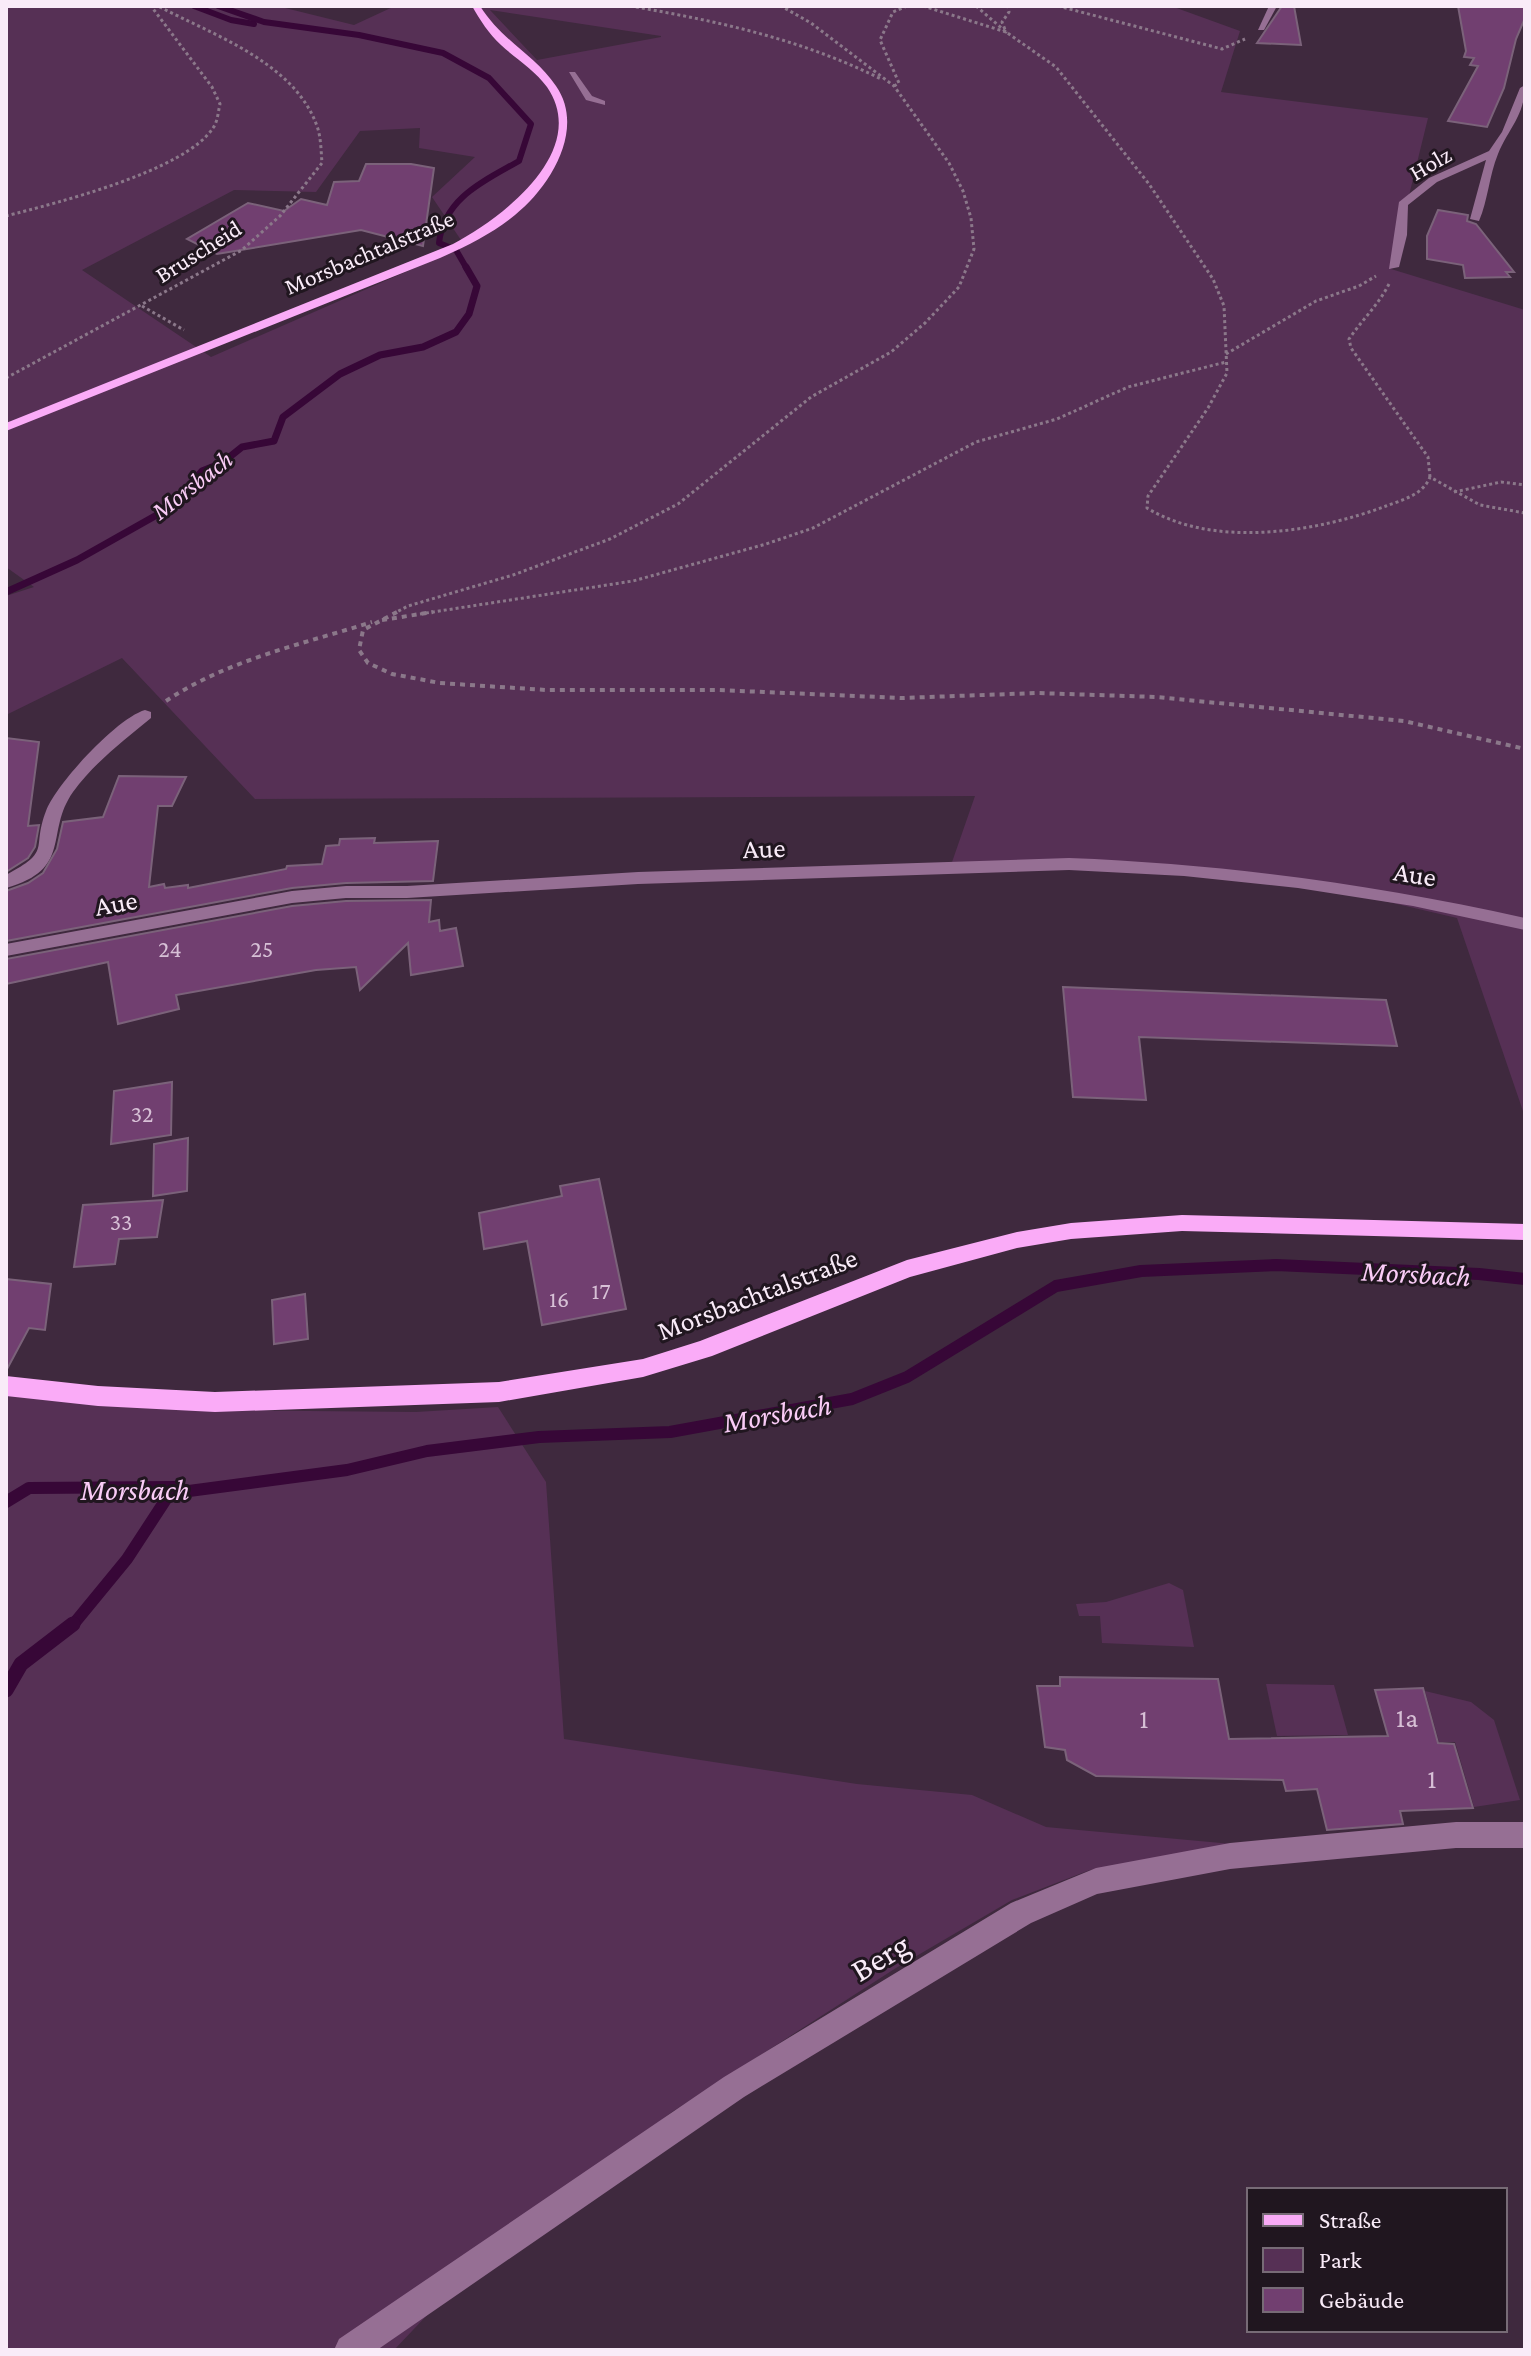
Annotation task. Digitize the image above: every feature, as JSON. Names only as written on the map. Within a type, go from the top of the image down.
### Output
[{"type":"main road","name":"Morsbachtalstraße","points":[[6,427],[436,253],[513,211],[545,173],[555,150],[562,114],[557,95],[544,77],[498,37],[476,6]]},
{"type":"main road","name":"Morsbachtalstraße","points":[[6,1386],[98,1396],[215,1402],[499,1392],[643,1368],[704,1349],[907,1269],[1017,1240],[1071,1231],[1182,1223],[1525,1232]]},
{"type":"street","points":[[1261,28],[1273,6]]},
{"type":"street","points":[[544,77],[585,72]]},
{"type":"street","points":[[572,74],[589,98],[602,103]]},
{"type":"street","name":"Holz","points":[[1475,219],[1493,153],[1507,132],[1525,88]]},
{"type":"street","name":"Holz","points":[[1393,267],[1401,235],[1403,204],[1433,180],[1493,153]]},
{"type":"street","points":[[6,882],[39,865],[47,855],[54,814],[77,774],[97,752],[145,715]]},
{"type":"street","name":"Aue","points":[[6,950],[292,897],[346,892],[407,892],[638,878],[1069,864],[1125,865],[1278,880],[1455,907],[1525,924]]},
{"type":"street","name":"Berg","points":[[350,2350],[734,2087],[1021,1913],[1096,1881],[1230,1856],[1456,1835],[1525,1835]]},
{"type":"path","points":[[6,216],[46,206],[162,164],[194,146],[213,129],[220,104],[212,87],[151,6]]},
{"type":"path","name":"Bruscheid","points":[[142,306],[242,250],[280,216],[322,163],[318,129],[309,109],[272,67],[158,6]]},
{"type":"path","points":[[630,6],[775,35],[831,54],[894,86]]},
{"type":"path","points":[[781,6],[811,23],[894,86],[955,173],[971,218],[974,249],[959,287],[925,323],[891,352],[811,397],[678,504],[560,559],[408,606],[375,621],[363,630],[360,641],[359,650],[368,663],[392,674],[440,683],[546,690],[703,690],[902,698],[1037,693],[1156,697],[1404,721],[1525,749]]},
{"type":"path","points":[[894,86],[899,83],[896,72],[880,40],[893,12],[907,6]]},
{"type":"path","points":[[923,6],[1006,32]]},
{"type":"path","points":[[976,6],[1006,32],[1056,67],[1149,184],[1213,279],[1224,306],[1227,373],[1219,391],[1148,496],[1147,508],[1157,515],[1225,530],[1288,533],[1327,526],[1390,504],[1426,487],[1430,477],[1428,457],[1351,348],[1349,339],[1368,311],[1381,301],[1393,267]]},
{"type":"path","points":[[1006,32],[1002,22],[1009,12],[1008,6]]},
{"type":"path","points":[[1058,6],[1222,49],[1261,28]]},
{"type":"path","points":[[1225,354],[1316,301],[1359,286],[1393,267]]},
{"type":"path","points":[[6,378],[142,306]]},
{"type":"path","name":"Bruscheid","points":[[142,306],[212,346]]},
{"type":"path","points":[[145,715],[191,684],[227,668],[337,631],[375,621],[633,581],[726,557],[813,528],[976,442],[1057,419],[1128,387],[1226,362]]},
{"type":"path","points":[[1430,477],[1480,505],[1525,513]]},
{"type":"path","points":[[1453,492],[1501,482],[1525,485]]},
{"type":"green space","points":[[6,6],[277,6],[354,25],[395,6],[1171,6],[1240,31],[1221,92],[1428,118],[1391,269],[1525,310],[1525,1117],[1457,918],[1277,876],[951,865],[975,796],[255,799],[122,658],[6,715],[6,596],[34,587],[6,567]],"holes":[[[490,10],[661,36],[661,37],[537,60]],[[420,128],[419,148],[475,157],[432,197],[465,246],[211,357],[82,270],[234,190],[316,192],[360,131]]]},
{"type":"green space","points":[[6,1388],[211,1410],[416,1412],[498,1407],[546,1482],[564,1739],[857,1784],[972,1795],[1046,1827],[1232,1844],[1090,1870],[1012,1900],[896,1968],[672,2112],[487,2252],[394,2350],[6,2350]]},
{"type":"green space","points":[[1169,1583],[1183,1590],[1194,1647],[1102,1643],[1100,1616],[1079,1616],[1076,1604],[1106,1602]]},
{"type":"green space","points":[[1266,1684],[1334,1685],[1348,1735],[1277,1736]]},
{"type":"green space","points":[[1425,1691],[1471,1702],[1494,1720],[1520,1800],[1474,1807],[1455,1742],[1439,1742]]},
{"type":"building","points":[[1282,6],[1294,6],[1301,45],[1257,43]]},
{"type":"building","points":[[1458,6],[1525,6],[1525,18],[1516,39],[1504,88],[1487,127],[1448,121],[1478,66],[1470,65],[1474,58],[1464,57],[1466,51]]},
{"type":"building","points":[[366,164],[411,164],[434,168],[423,246],[361,230],[217,254],[187,239],[248,203],[284,211],[301,199],[327,205],[334,182],[359,181]]},
{"type":"building","points":[[1438,210],[1468,215],[1467,221],[1476,224],[1514,272],[1506,272],[1510,277],[1465,278],[1463,265],[1427,259],[1427,236]]},
{"type":"building","points":[[6,738],[39,742],[28,826],[39,825],[35,847],[28,858],[6,872]]},
{"type":"building","points":[[119,776],[186,777],[172,806],[158,806],[149,887],[164,884],[165,888],[188,885],[188,888],[286,869],[287,866],[322,864],[326,846],[339,845],[340,839],[375,838],[374,843],[438,841],[433,881],[292,888],[6,941],[6,891],[28,883],[43,873],[57,849],[63,822],[103,817]]},
{"type":"building","points":[[431,900],[429,922],[439,920],[440,931],[456,928],[463,966],[411,975],[408,943],[360,990],[356,967],[316,970],[176,995],[179,1009],[118,1024],[108,962],[6,984],[6,959],[292,906],[346,901]]},
{"type":"building","points":[[1063,987],[1386,1000],[1397,1046],[1139,1037],[1146,1100],[1073,1097]]},
{"type":"building","points":[[172,1082],[171,1135],[111,1144],[114,1091]]},
{"type":"building","points":[[188,1138],[187,1191],[153,1196],[154,1144]]},
{"type":"building","points":[[599,1179],[626,1309],[542,1325],[527,1241],[484,1249],[479,1213],[562,1196],[560,1186]]},
{"type":"building","points":[[163,1200],[157,1237],[119,1239],[115,1264],[74,1267],[83,1205]]},
{"type":"building","points":[[6,1279],[51,1284],[45,1330],[29,1328],[6,1371]]},
{"type":"building","points":[[305,1294],[308,1339],[274,1344],[272,1300]]},
{"type":"building","points":[[1060,1677],[1218,1679],[1229,1739],[1388,1736],[1375,1690],[1423,1688],[1438,1743],[1454,1744],[1473,1808],[1400,1811],[1403,1824],[1327,1830],[1317,1789],[1286,1791],[1283,1780],[1096,1776],[1067,1760],[1065,1750],[1045,1747],[1037,1686],[1060,1686]]},
{"type":"waterway","points":[[194,6],[231,20],[254,24]]},
{"type":"waterway","name":"Morsbach","points":[[218,6],[264,22],[359,35],[443,53],[489,78],[531,124],[519,161],[468,193],[457,203],[442,227],[439,243],[456,250],[467,269]]},
{"type":"waterway","name":"Morsbach","points":[[6,592],[77,560],[171,507],[202,471],[222,463],[242,447],[274,441],[283,417],[340,374],[380,355],[423,347],[456,332],[469,314],[477,286],[466,267]]},
{"type":"waterway","name":"Morsbach","points":[[174,1487],[189,1491],[347,1470],[427,1451],[539,1437],[670,1432],[852,1399],[907,1377],[1056,1286],[1141,1271],[1276,1265],[1479,1274],[1525,1279]]},
{"type":"waterway","name":"Morsbach","points":[[6,1502],[29,1488],[174,1487]]},
{"type":"waterway","points":[[72,1626],[127,1559],[174,1487]]},
{"type":"waterway","points":[[6,1690],[21,1664],[73,1624]]}]
